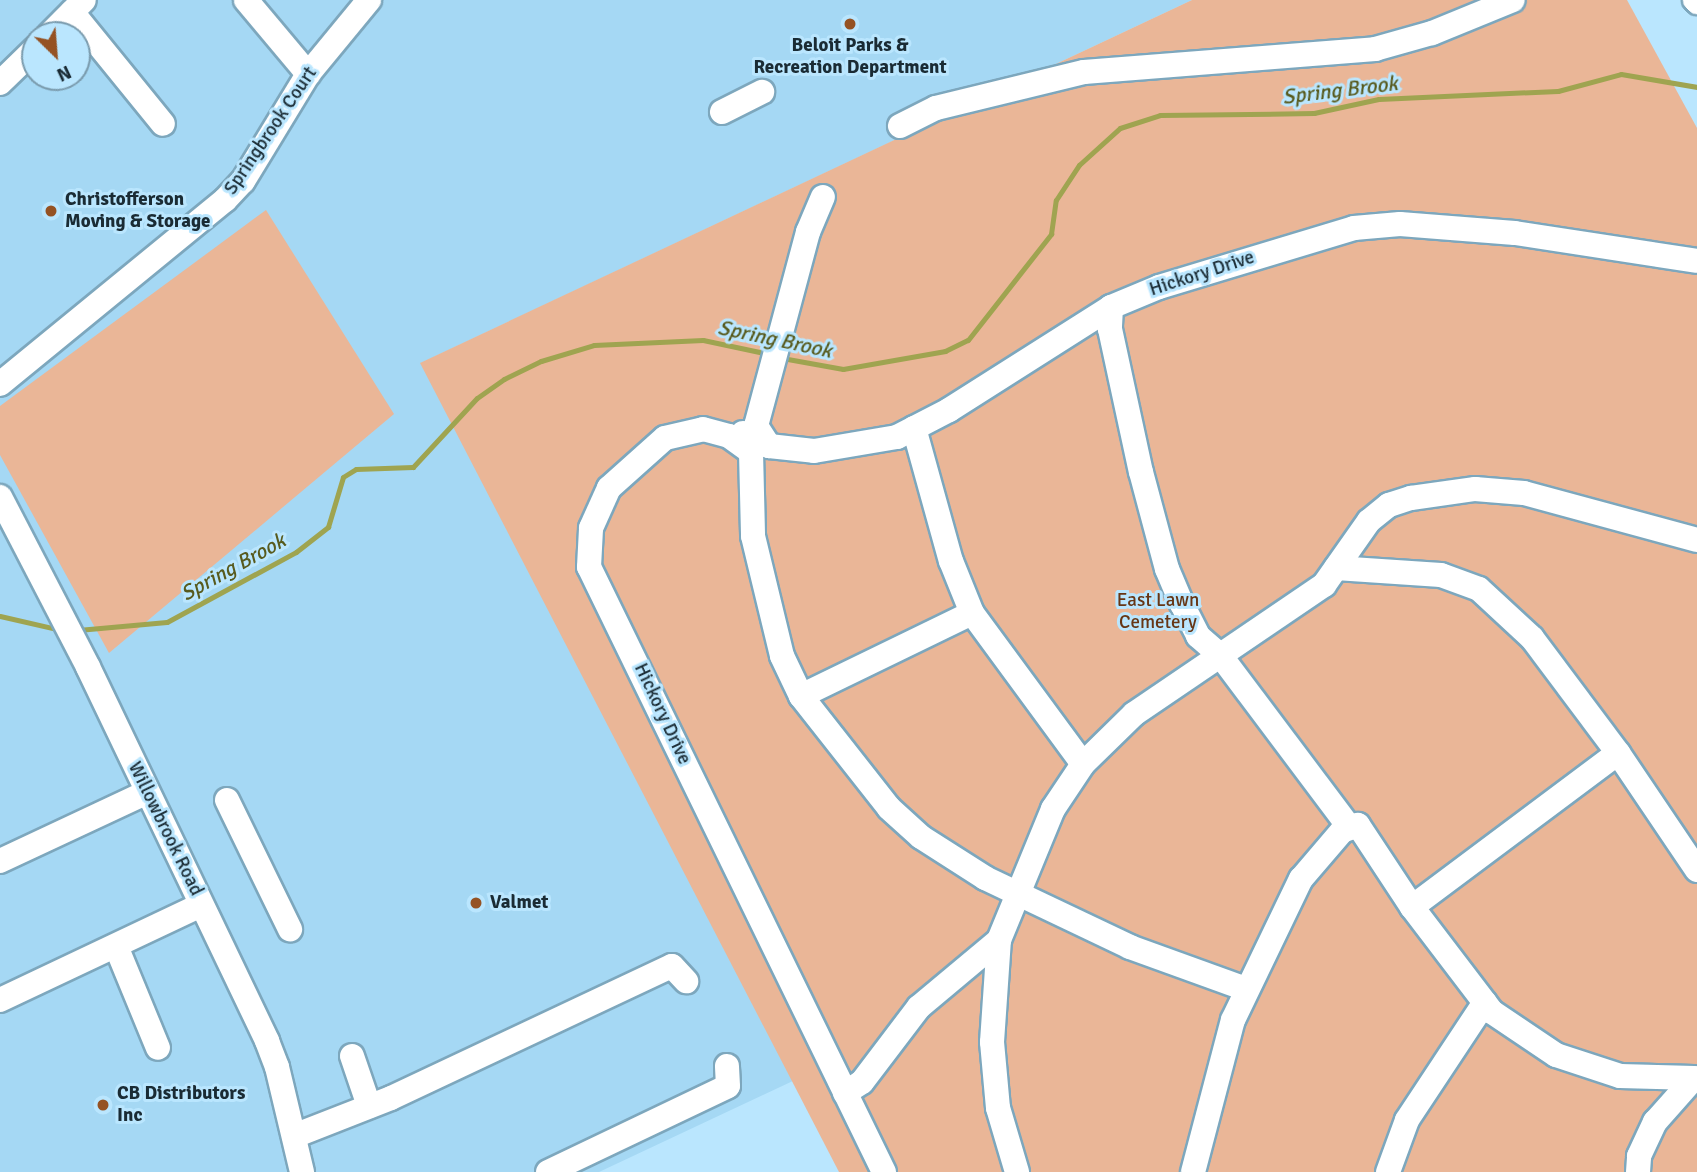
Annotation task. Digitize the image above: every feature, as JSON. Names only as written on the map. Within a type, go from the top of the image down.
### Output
[{"type":"street","points":[[246,0],[309,74]]},
{"type":"street","name":"Springbrook Court","points":[[0,384],[225,201],[243,181],[309,74],[369,0]]},
{"type":"street","points":[[900,126],[936,108],[1084,72],[1375,49],[1432,33],[1513,0]]},
{"type":"street","points":[[63,21],[78,6],[163,124]]},
{"type":"street","points":[[0,83],[21,63]]},
{"type":"street","points":[[722,112],[762,92]]},
{"type":"street","points":[[824,197],[808,232],[756,426],[754,444],[753,536],[761,584],[782,656],[801,695],[888,808],[921,837],[1017,894],[1130,947],[1246,989]]},
{"type":"street","name":"Hickory Drive","points":[[884,1172],[589,567],[591,528],[609,488],[665,438],[703,429],[754,444],[814,451],[897,437],[1111,307],[1159,286],[1354,228],[1400,224],[1544,236],[1697,261]]},
{"type":"street","points":[[1111,307],[1111,329],[1167,569],[1198,636],[1220,655],[1350,828]]},
{"type":"street","points":[[915,428],[951,561],[972,612],[1083,764]]},
{"type":"street","points":[[1017,1172],[998,1108],[992,1042],[999,940],[1053,809],[1083,764],[1134,713],[1324,585],[1369,521],[1389,505],[1475,489],[1535,495],[1697,540]]},
{"type":"street","name":"Willowbrook Road","points":[[0,497],[88,667],[277,1067],[302,1172]]},
{"type":"street","points":[[1336,568],[1441,575],[1479,589],[1532,638],[1618,753],[1697,870]]},
{"type":"street","points":[[801,695],[972,612]]},
{"type":"street","points":[[1412,907],[1618,753]]},
{"type":"street","points":[[0,861],[147,792]]},
{"type":"street","points":[[227,800],[290,929]]},
{"type":"street","points":[[1193,1172],[1233,1020],[1246,989],[1301,879],[1350,828],[1358,825],[1412,907],[1485,1002],[1556,1055],[1620,1076],[1696,1077]]},
{"type":"street","points":[[0,1000],[201,905]]},
{"type":"street","points":[[844,1090],[862,1082],[919,1007],[999,940]]},
{"type":"street","points":[[116,946],[158,1048]]},
{"type":"street","points":[[295,1136],[369,1107],[672,967],[686,981]]},
{"type":"street","points":[[1388,1172],[1407,1119],[1485,1002]]},
{"type":"street","points":[[352,1056],[369,1107]]},
{"type":"street","points":[[548,1172],[728,1086],[727,1066]]},
{"type":"street","points":[[1638,1172],[1639,1156],[1655,1122],[1696,1077]]},
{"type":"street","points":[[1371,1172],[1399,1138]]},
{"type":"shaded area","points":[[0,0],[1192,0],[421,363],[795,1080],[599,1172],[0,1172]]},
{"type":"green space","name":"East Lawn Cemetery","points":[[1192,0],[1627,0],[1697,128],[1697,1172],[839,1172],[420,363]]},
{"type":"green space","points":[[266,210],[394,414],[109,653],[0,455],[0,406]]},
{"type":"waterway","name":"Spring Brook","points":[[782,358],[843,369],[945,351],[968,340],[1051,234],[1056,200],[1079,165],[1120,128],[1160,115],[1314,113],[1379,99],[1558,91],[1621,74],[1697,87]]},
{"type":"waterway","name":"Spring Brook","points":[[78,630],[167,622],[296,552],[328,527],[343,477],[356,469],[413,467],[477,398],[504,379],[541,361],[594,345],[703,340],[769,354]]},
{"type":"waterway","name":"Spring Brook","points":[[0,616],[61,630]]},
{"type":"place","name":"Beloit Parks & Recreation Department","points":[[850,24]]},
{"type":"place","name":"Christofferson Moving & Storage","points":[[51,211]]},
{"type":"place","name":"Valmet","points":[[476,903]]},
{"type":"place","name":"CB Distributors Inc","points":[[103,1105]]}]
